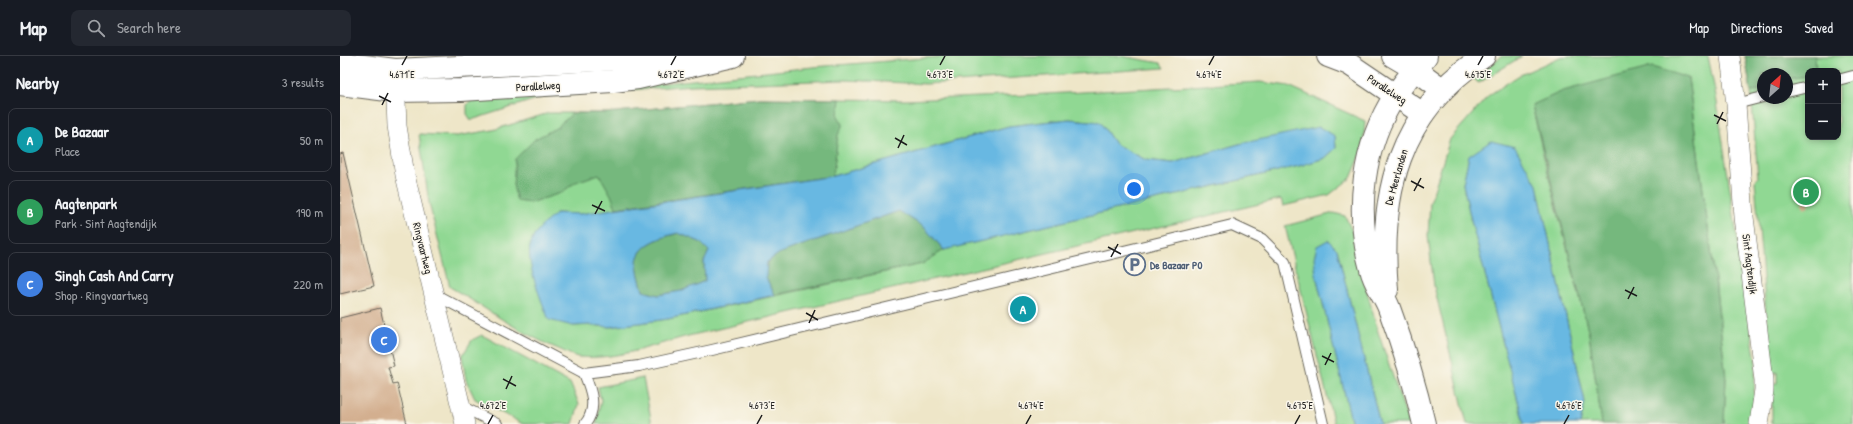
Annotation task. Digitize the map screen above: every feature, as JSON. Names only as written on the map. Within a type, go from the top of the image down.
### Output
[{"type":"main road","name":"Parallelweg","points":[[340,84],[637,57],[682,56]]},
{"type":"main road","name":"Parallelweg","points":[[340,63],[395,80],[461,90],[613,81],[638,78],[733,56]]},
{"type":"main road","name":"Parallelweg","points":[[1328,56],[1349,64],[1396,94],[1423,114]]},
{"type":"main road","points":[[1393,56],[1421,63],[1442,89]]},
{"type":"main road","name":"De Meerlanden","points":[[1388,305],[1384,256],[1387,209],[1399,157],[1408,136],[1442,89],[1484,56]]},
{"type":"main road","name":"De Meerlanden","points":[[1421,63],[1396,94],[1381,122],[1366,167],[1362,229],[1371,271],[1388,305],[1411,371],[1424,424]]},
{"type":"street","name":"Sint Aagtendijk","points":[[1730,56],[1736,104],[1744,217],[1764,380],[1759,424]]},
{"type":"street","name":"Ringvaartweg","points":[[395,80],[397,126],[405,175],[463,415]]},
{"type":"lane","points":[[1841,79],[1853,76]]},
{"type":"lane","points":[[1793,91],[1805,88]]},
{"type":"lane","points":[[1736,104],[1757,99]]},
{"type":"lane","points":[[434,294],[584,373],[639,366],[712,350],[1232,225],[1262,239],[1285,262],[1323,424]]},
{"type":"lane","points":[[584,373],[593,396],[591,417],[586,424]]},
{"type":"lane","points":[[463,415],[497,424]]},
{"type":"green space","points":[[950,56],[1121,56],[1161,63],[1164,68],[926,84],[845,80],[693,85],[543,97],[471,120],[467,114],[467,105],[474,97],[600,90],[813,67]]},
{"type":"green space","points":[[1502,56],[1522,56],[1479,83],[1472,78]]},
{"type":"green space","points":[[1708,56],[1716,96],[1756,363],[1752,424],[1724,424],[1726,378],[1715,280],[1688,78],[1532,105],[1589,334],[1602,424],[1580,424],[1585,402],[1537,185],[1469,156],[1463,184],[1524,424],[1467,424],[1434,286],[1428,236],[1430,203],[1450,139],[1489,95],[1518,76],[1560,57]]},
{"type":"green space","points":[[1745,56],[1853,56],[1853,424],[1772,424],[1772,384],[1777,383],[1777,372],[1771,374],[1755,181],[1758,178],[1751,91]]},
{"type":"green space","points":[[1745,56],[1815,56],[1816,68],[1805,68],[1805,76],[1793,78],[1793,68],[1757,68],[1757,90],[1751,91]]},
{"type":"green space","points":[[1652,67],[1688,78],[1715,280],[1726,378],[1724,424],[1602,424],[1589,334],[1532,105],[1563,91]]},
{"type":"green space","points":[[1260,82],[1289,86],[1365,121],[1363,150],[1351,178],[1329,195],[1283,206],[1281,199],[688,336],[634,351],[607,356],[578,357],[532,337],[450,287],[429,203],[419,134],[457,136],[493,130],[549,113],[606,113],[759,98],[906,100],[1029,95]],"holes":[[[1069,119],[1100,122],[1115,144],[1146,160],[1173,163],[1239,144],[1335,136],[1336,148],[1325,158],[1299,166],[944,250],[922,264],[668,319],[610,327],[591,325],[573,326],[557,213],[580,214],[833,176],[1009,126]]]},
{"type":"green space","points":[[759,98],[840,99],[838,116],[843,124],[838,135],[833,176],[616,208],[611,195],[599,174],[576,182],[561,193],[530,203],[517,201],[513,185],[515,159],[535,139],[556,128],[573,113],[606,113]]},
{"type":"green space","points":[[899,211],[924,227],[944,250],[922,264],[775,295],[766,278],[767,262],[780,253]]},
{"type":"green space","points":[[1334,213],[1345,216],[1354,235],[1358,258],[1378,332],[1409,424],[1380,424],[1337,249],[1316,275],[1352,424],[1334,424],[1285,226]]},
{"type":"green space","points":[[679,233],[700,242],[709,251],[704,262],[705,281],[681,291],[658,295],[643,291],[637,266],[640,252],[658,239]]},
{"type":"green space","points":[[482,335],[570,383],[579,404],[573,424],[523,424],[475,399],[466,380],[462,356],[472,340]]},
{"type":"green space","points":[[643,378],[652,424],[596,424],[601,400],[598,387]]},
{"type":"water","points":[[1069,119],[1100,122],[1115,144],[1146,160],[1173,163],[1239,144],[1319,127],[1335,136],[1336,148],[1325,158],[1299,166],[944,250],[924,227],[899,211],[780,253],[767,262],[766,278],[775,295],[668,319],[610,327],[591,325],[573,326],[549,320],[542,303],[532,270],[529,250],[535,234],[557,213],[580,214],[833,176],[1009,126]],"holes":[[[678,233],[700,242],[709,251],[704,262],[705,281],[681,291],[658,295],[643,291],[637,266],[640,252],[645,247],[658,239]]]},
{"type":"water","points":[[1491,141],[1515,147],[1537,185],[1585,402],[1580,424],[1524,424],[1463,184],[1469,156]]},
{"type":"water","points":[[1328,240],[1337,249],[1380,424],[1352,424],[1316,275],[1314,258],[1317,246]]},
{"type":"building","points":[[343,153],[374,286],[340,294],[340,154]]},
{"type":"building","points":[[1806,200],[1809,206],[1804,208],[1801,203]]},
{"type":"building","points":[[380,308],[394,366],[388,367],[393,384],[397,383],[407,424],[340,424],[340,318]]},
{"type":"place","name":"Aagtenpark","points":[[1806,192]]},
{"type":"place","name":"De Bazaar P0","points":[[1134,265]]},
{"type":"place","name":"De Bazaar","points":[[1023,309]]},
{"type":"place","name":"Singh Cash And Carry","points":[[384,340]]}]
